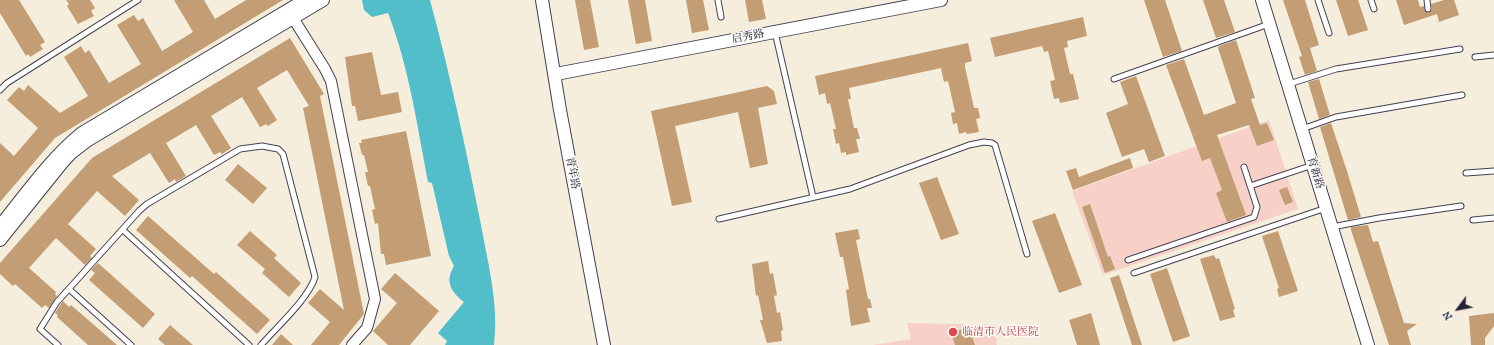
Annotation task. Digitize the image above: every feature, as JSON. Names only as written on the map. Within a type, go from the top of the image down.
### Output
[{"type":"street","points":[[0,226],[54,158],[65,146],[82,133],[305,0]]},
{"type":"street","points":[[0,240],[61,164],[71,153],[88,140],[323,0]]},
{"type":"street","name":"青年路","points":[[542,0],[556,74],[560,110],[604,345]]},
{"type":"street","name":"启秀路","points":[[556,74],[941,0]]},
{"type":"street","name":"育新路","points":[[1262,0],[1368,345]]},
{"type":"street","points":[[293,18],[331,81],[375,299],[366,328],[352,345]]},
{"type":"lane","points":[[0,90],[8,83],[138,0]]},
{"type":"lane","points":[[718,0],[721,18]]},
{"type":"lane","points":[[1318,0],[1329,33]]},
{"type":"lane","points":[[1371,0],[1374,9]]},
{"type":"lane","points":[[1427,0],[1428,10]]},
{"type":"lane","points":[[1114,79],[1270,24]]},
{"type":"lane","points":[[775,32],[813,197]]},
{"type":"lane","points":[[1288,84],[1336,69],[1460,49]]},
{"type":"lane","points":[[1475,57],[1494,55]]},
{"type":"lane","points":[[1302,129],[1336,117],[1462,95]]},
{"type":"lane","points":[[719,219],[850,189],[969,145],[992,143],[995,145],[1027,254]]},
{"type":"lane","points":[[58,345],[40,329],[57,302],[147,204],[240,150],[262,146],[278,149],[283,154],[315,277],[313,283],[304,296],[261,345]]},
{"type":"lane","points":[[1250,186],[1313,165]]},
{"type":"lane","points":[[1128,260],[1254,217],[1257,207],[1244,167]]},
{"type":"lane","points":[[1466,173],[1494,171]]},
{"type":"lane","points":[[1332,227],[1379,218],[1461,206]]},
{"type":"lane","points":[[1134,273],[1326,208]]},
{"type":"lane","points":[[1473,220],[1494,218]]},
{"type":"lane","points":[[123,230],[249,345]]},
{"type":"lane","points":[[68,290],[131,345]]},
{"type":"shaded area","points":[[1269,120],[1298,209],[1103,275],[1072,191]]},
{"type":"shaded area","name":"临清市人民医院","points":[[907,323],[996,325],[997,345],[872,345],[911,339]]},
{"type":"water","points":[[362,0],[430,0],[457,112],[490,269],[495,315],[494,345],[445,345],[447,341],[438,333],[464,302],[455,294],[450,286],[451,271],[454,266],[449,256],[432,183],[428,182],[412,96],[402,54],[395,33],[388,13],[372,17],[364,10]]},
{"type":"building","points":[[0,0],[19,0],[45,42],[40,45],[43,49],[30,57],[28,54],[26,56],[0,13]]},
{"type":"building","points":[[66,0],[90,0],[95,8],[91,11],[94,16],[78,24],[67,6],[69,4]]},
{"type":"building","points":[[174,0],[204,0],[215,19],[246,0],[283,0],[55,138],[0,202],[0,143],[14,156],[38,128],[7,100],[19,87],[24,91],[28,85],[60,113],[88,96],[64,57],[81,46],[85,53],[89,50],[109,83],[141,64],[117,25],[134,15],[138,21],[143,18],[162,51],[193,32]]},
{"type":"building","points":[[575,0],[590,0],[599,47],[584,50]]},
{"type":"building","points":[[628,0],[645,0],[652,41],[636,44]]},
{"type":"building","points":[[686,0],[703,0],[709,30],[692,33]]},
{"type":"building","points":[[745,0],[762,0],[766,19],[749,22]]},
{"type":"building","points":[[1144,0],[1165,0],[1182,51],[1163,57]]},
{"type":"building","points":[[1203,0],[1224,0],[1235,32],[1216,38]]},
{"type":"building","points":[[1283,0],[1305,0],[1319,45],[1310,48],[1317,71],[1305,75],[1299,57],[1302,56]]},
{"type":"building","points":[[1336,0],[1358,0],[1368,30],[1348,36]]},
{"type":"building","points":[[1396,0],[1418,0],[1420,7],[1424,6],[1425,11],[1428,13],[1432,10],[1431,4],[1444,0],[1454,0],[1459,15],[1439,22],[1437,14],[1404,25]]},
{"type":"building","points":[[1083,17],[1087,36],[1067,41],[1068,47],[1064,48],[1070,74],[1073,74],[1079,99],[1060,103],[1059,98],[1054,99],[1050,81],[1055,80],[1048,51],[1044,52],[1042,46],[995,57],[990,38]]},
{"type":"building","points":[[290,38],[324,94],[320,96],[364,314],[339,345],[311,345],[330,322],[308,303],[320,289],[344,310],[303,108],[309,106],[287,70],[257,88],[277,120],[268,126],[266,124],[260,127],[242,97],[211,116],[231,148],[222,154],[220,152],[214,155],[196,125],[166,143],[186,176],[176,182],[175,179],[169,183],[150,153],[112,176],[139,200],[125,216],[97,191],[68,224],[96,249],[90,256],[92,258],[85,265],[56,238],[29,268],[56,292],[55,294],[57,296],[49,308],[45,305],[42,308],[15,284],[13,286],[0,274],[0,263],[92,158]]},
{"type":"building","points":[[1236,40],[1255,98],[1251,99],[1260,125],[1267,123],[1274,140],[1257,146],[1249,125],[1217,135],[1246,215],[1227,222],[1216,193],[1222,190],[1210,158],[1202,161],[1166,65],[1184,59],[1204,115],[1236,103],[1218,48],[1219,46]]},
{"type":"building","points":[[968,43],[972,61],[965,63],[965,67],[974,108],[978,108],[980,118],[976,119],[979,132],[967,134],[966,132],[959,134],[957,123],[953,124],[951,113],[955,112],[948,81],[944,82],[941,68],[849,88],[851,99],[848,99],[854,128],[857,128],[860,139],[856,139],[859,152],[846,155],[846,152],[841,153],[839,143],[836,144],[833,129],[836,129],[830,103],[827,104],[825,93],[819,95],[815,76]]},
{"type":"building","points":[[372,52],[381,95],[398,92],[402,112],[358,121],[355,106],[352,106],[345,57]]},
{"type":"building","points":[[1136,76],[1165,156],[1149,162],[1144,149],[1122,157],[1106,113],[1128,104],[1120,82]]},
{"type":"building","points":[[1319,79],[1330,115],[1319,119],[1308,82]]},
{"type":"building","points":[[767,86],[774,91],[777,104],[758,108],[768,164],[750,168],[738,112],[675,126],[692,202],[672,206],[651,111]]},
{"type":"building","points":[[1331,123],[1361,217],[1348,220],[1320,127]]},
{"type":"building","points":[[406,131],[431,256],[386,265],[384,254],[381,254],[378,223],[375,224],[372,210],[375,209],[365,172],[368,172],[364,155],[362,155],[359,143],[362,143],[361,140]]},
{"type":"building","points":[[1130,158],[1133,168],[1073,190],[1066,171],[1076,168],[1079,177]]},
{"type":"building","points":[[238,164],[267,188],[253,204],[225,180]]},
{"type":"building","points":[[937,177],[959,234],[941,240],[919,183]]},
{"type":"building","points":[[1287,187],[1293,202],[1285,205],[1279,190]]},
{"type":"building","points":[[1090,204],[1108,257],[1110,256],[1115,269],[1105,273],[1082,207]]},
{"type":"building","points":[[1055,213],[1082,285],[1059,293],[1032,221]]},
{"type":"building","points":[[148,216],[214,274],[216,272],[270,320],[257,334],[192,276],[190,278],[136,230]]},
{"type":"building","points":[[1368,225],[1373,242],[1378,241],[1404,323],[1417,324],[1407,331],[1411,345],[1389,345],[1351,230],[1351,227]]},
{"type":"building","points":[[858,229],[860,239],[856,240],[868,299],[870,299],[872,308],[867,308],[870,322],[851,326],[846,290],[849,289],[843,257],[840,257],[835,233]]},
{"type":"building","points":[[250,231],[277,255],[274,258],[301,283],[289,297],[262,273],[265,269],[237,245]]},
{"type":"building","points":[[1278,231],[1298,291],[1279,297],[1277,289],[1279,288],[1262,236]]},
{"type":"building","points":[[1214,255],[1216,259],[1219,258],[1235,309],[1233,310],[1235,317],[1220,321],[1200,259]]},
{"type":"building","points":[[768,261],[770,274],[773,273],[777,295],[774,296],[777,313],[780,312],[783,330],[781,331],[782,341],[767,343],[760,320],[763,320],[758,295],[756,296],[752,264]]},
{"type":"building","points":[[98,263],[155,314],[143,328],[89,280],[95,273],[91,270]]},
{"type":"building","points":[[1167,268],[1190,336],[1173,342],[1150,274]]},
{"type":"building","points":[[395,273],[439,311],[410,345],[388,345],[373,331],[397,303],[381,289]]},
{"type":"building","points":[[1119,275],[1142,345],[1132,345],[1110,278]]},
{"type":"building","points":[[63,301],[69,307],[71,305],[117,345],[88,345],[57,317],[58,315],[55,313]]},
{"type":"building","points":[[1091,313],[1100,345],[1077,345],[1069,320]]},
{"type":"building","points":[[1494,313],[1494,326],[1485,338],[1485,345],[1471,345],[1469,316]]},
{"type":"building","points":[[170,325],[193,345],[165,345],[158,339]]},
{"type":"building","points":[[969,327],[975,345],[955,345],[951,333]]},
{"type":"building","points":[[281,334],[293,345],[272,345]]},
{"type":"place","name":"临清市人民医院","points":[[953,332]]}]
